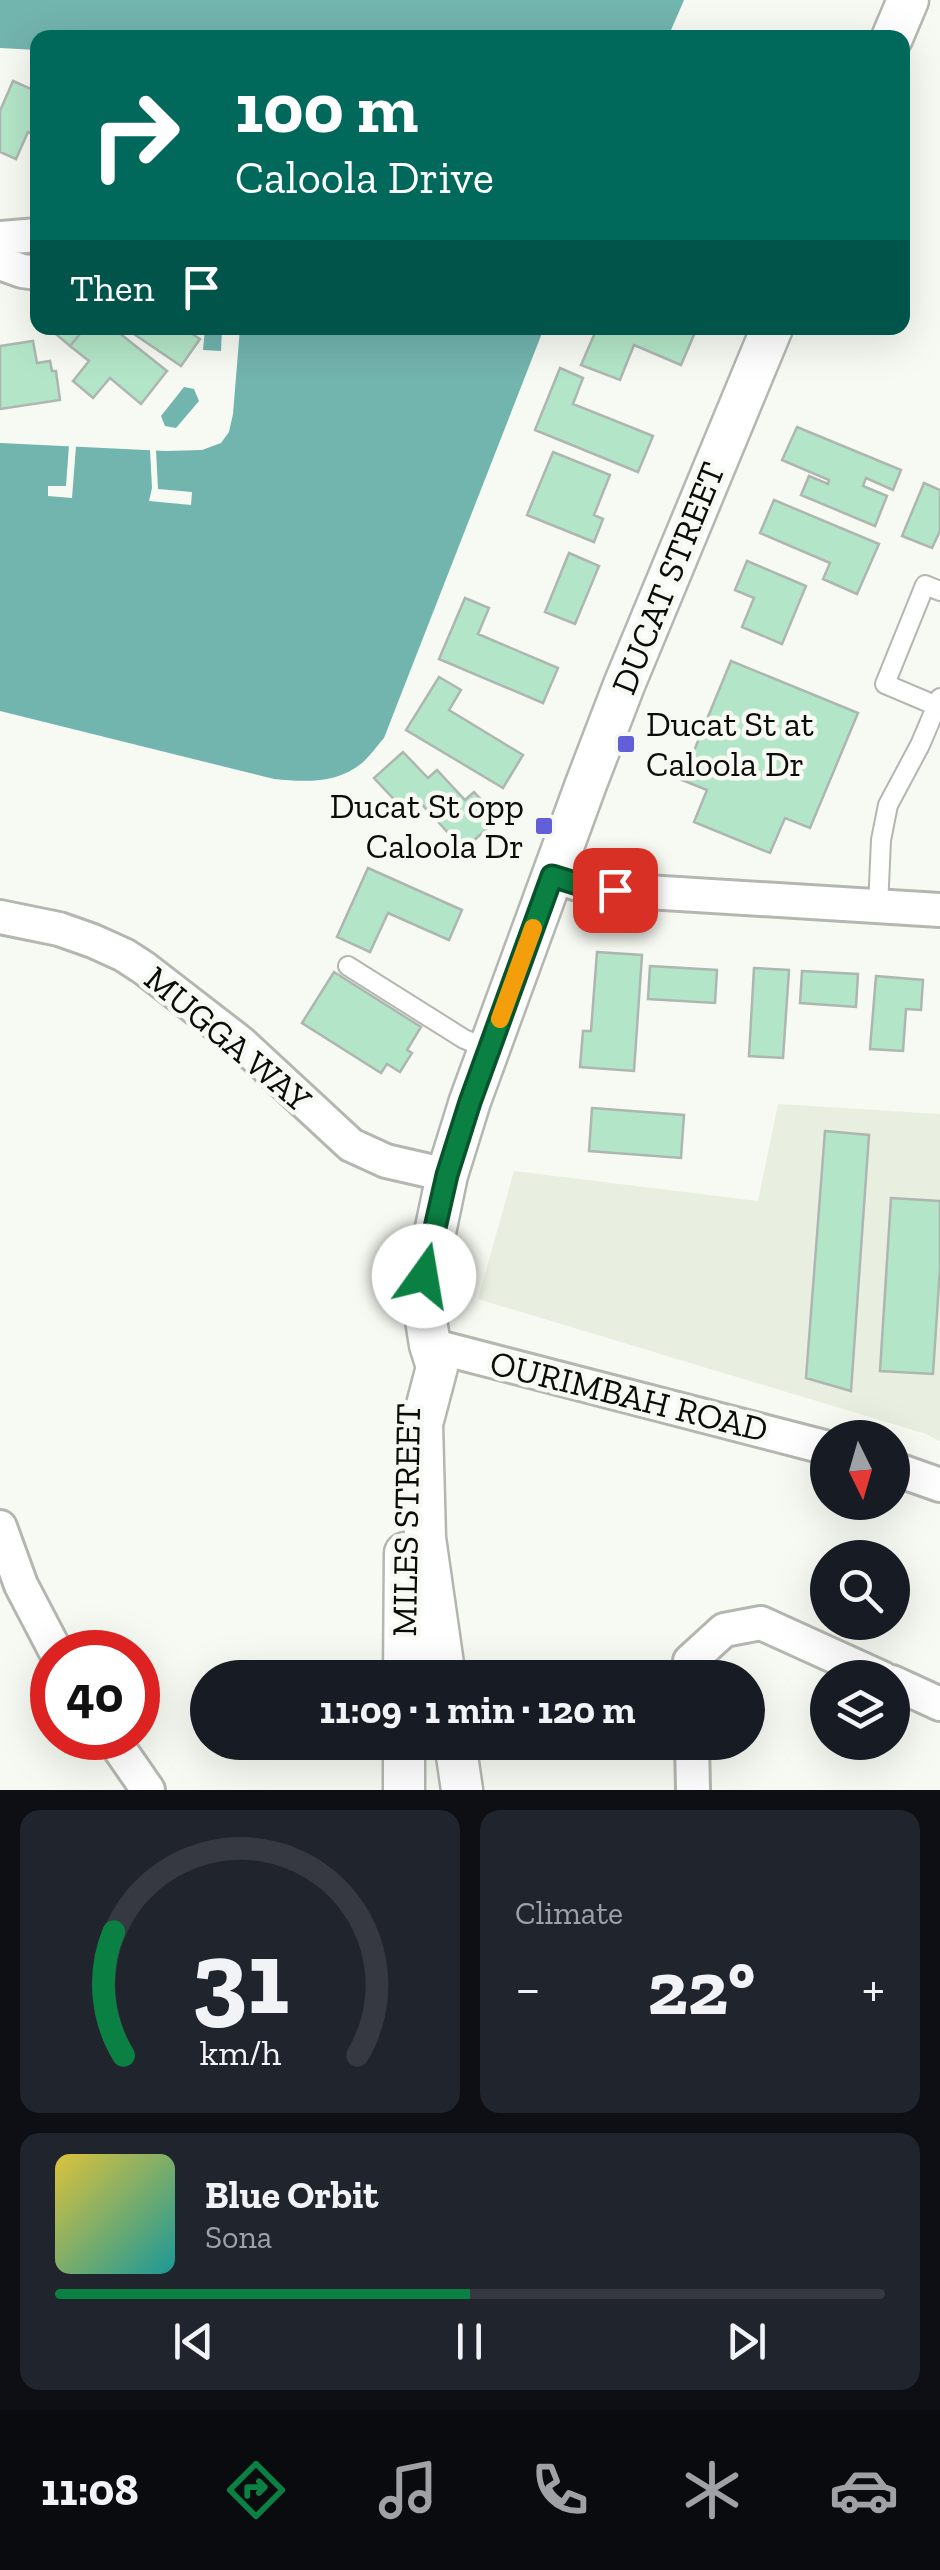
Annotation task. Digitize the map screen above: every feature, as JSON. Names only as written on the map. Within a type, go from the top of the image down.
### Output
[{"type":"street","points":[[895,30],[908,0]]},
{"type":"street","points":[[0,238],[30,235]]},
{"type":"street","points":[[0,263],[30,272]]},
{"type":"street","name":"DUCAT STREET","points":[[430,1346],[422,1288],[447,1175],[489,1049],[624,684],[769,335]]},
{"type":"street","points":[[552,876],[615,890],[940,910]]},
{"type":"street","name":"MUGGA WAY","points":[[0,917],[58,929],[124,956],[251,1051],[351,1145],[386,1161],[447,1175]]},
{"type":"street","name":"OURIMBAH ROAD","points":[[430,1346],[810,1443]]},
{"type":"street","name":"MILES STREET","points":[[404,1660],[406,1394],[411,1375],[430,1346]]},
{"type":"street","name":"MILES STREET","points":[[430,1346],[437,1372],[422,1424],[423,1509],[442,1660]]},
{"type":"street","points":[[910,1474],[940,1485]]},
{"type":"street","points":[[0,1526],[21,1585],[45,1630]]},
{"type":"street","points":[[691,1660],[724,1630],[761,1623],[842,1660]]},
{"type":"street","points":[[910,1690],[940,1704]]},
{"type":"street","points":[[127,1760],[148,1790]]},
{"type":"street","points":[[404,1760],[404,1790]]},
{"type":"street","points":[[458,1760],[462,1790]]},
{"type":"street","points":[[692,1760],[693,1790]]},
{"type":"lane","points":[[878,906],[881,840],[888,805],[920,746],[938,702],[885,684],[925,585],[940,591]]},
{"type":"lane","points":[[348,966],[464,1039],[489,1049]]},
{"type":"shaded area","points":[[778,1104],[940,1114],[940,1441],[910,1429],[910,1420],[880,1420],[478,1299],[514,1171],[758,1201]]},
{"type":"water","points":[[0,0],[684,0],[671,30],[30,30],[30,50],[0,48]]},
{"type":"water","points":[[204,335],[222,335],[221,351],[203,350]]},
{"type":"water","points":[[239,335],[541,335],[384,738],[362,763],[342,775],[309,781],[274,779],[0,711],[0,443],[202,450],[221,443],[229,432]]},
{"type":"water","points":[[184,387],[194,389],[199,401],[176,428],[165,426],[161,416]]},
{"type":"pier","points":[[69,445],[76,446],[72,498],[48,496],[48,486],[66,486]]},
{"type":"pier","points":[[150,450],[156,450],[158,489],[192,492],[191,505],[149,501]]},
{"type":"building","points":[[13,81],[30,88],[30,133],[16,159],[0,152],[0,111]]},
{"type":"building","points":[[57,335],[79,335],[70,346]]},
{"type":"building","points":[[79,335],[122,335],[167,371],[141,404],[110,378],[93,398],[73,381],[89,361],[70,346]]},
{"type":"building","points":[[135,335],[194,335],[200,339],[181,366]]},
{"type":"building","points":[[594,335],[694,335],[681,365],[634,345],[620,380],[581,365]]},
{"type":"building","points":[[33,341],[37,363],[50,361],[52,371],[56,371],[60,400],[0,409],[0,346]]},
{"type":"building","points":[[560,368],[583,378],[573,404],[653,436],[638,472],[535,430]]},
{"type":"building","points":[[797,427],[901,470],[893,490],[866,478],[863,486],[887,496],[875,526],[801,495],[809,476],[828,484],[829,480],[782,460]]},
{"type":"building","points":[[553,452],[610,475],[594,515],[603,519],[594,542],[527,515]]},
{"type":"building","points":[[924,483],[940,490],[940,531],[932,548],[902,536]]},
{"type":"building","points":[[774,500],[879,544],[857,594],[823,579],[830,563],[760,533]]},
{"type":"building","points":[[569,553],[599,566],[575,624],[545,612]]},
{"type":"building","points":[[747,561],[806,586],[782,644],[742,627],[754,598],[735,590]]},
{"type":"building","points":[[465,598],[489,608],[478,634],[558,668],[543,703],[439,659]]},
{"type":"building","points":[[731,661],[858,713],[810,828],[785,818],[770,853],[694,822],[707,790],[682,780]]},
{"type":"building","points":[[439,677],[461,690],[449,710],[523,755],[503,788],[406,730]]},
{"type":"building","points":[[403,752],[428,778],[437,770],[465,800],[474,792],[498,818],[464,850],[415,797],[403,809],[374,778]]},
{"type":"building","points":[[368,868],[462,910],[449,940],[388,913],[370,952],[337,937]]},
{"type":"building","points":[[597,952],[642,955],[634,1071],[580,1067],[583,1031],[591,1031]]},
{"type":"building","points":[[650,966],[717,970],[715,1003],[648,999]]},
{"type":"building","points":[[754,968],[789,970],[783,1058],[749,1056]]},
{"type":"building","points":[[802,971],[858,974],[856,1007],[800,1003]]},
{"type":"building","points":[[334,972],[421,1027],[400,1072],[387,1064],[381,1073],[302,1023]]},
{"type":"building","points":[[876,976],[923,980],[921,1010],[906,1009],[903,1051],[870,1049]]},
{"type":"building","points":[[592,1108],[684,1115],[681,1158],[589,1151]]},
{"type":"building","points":[[825,1131],[869,1135],[851,1391],[806,1378]]},
{"type":"building","points":[[891,1198],[940,1201],[933,1374],[880,1371]]},
{"type":"slow traffic","points":[[500,1019],[533,928]]},
{"type":"place","name":"Ducat St at Caloola Dr","points":[[626,744]]},
{"type":"place","name":"Ducat St opp Caloola Dr","points":[[544,826]]},
{"type":"route","points":[[424,1276],[447,1175],[470,1102],[552,876],[615,890]]}]
